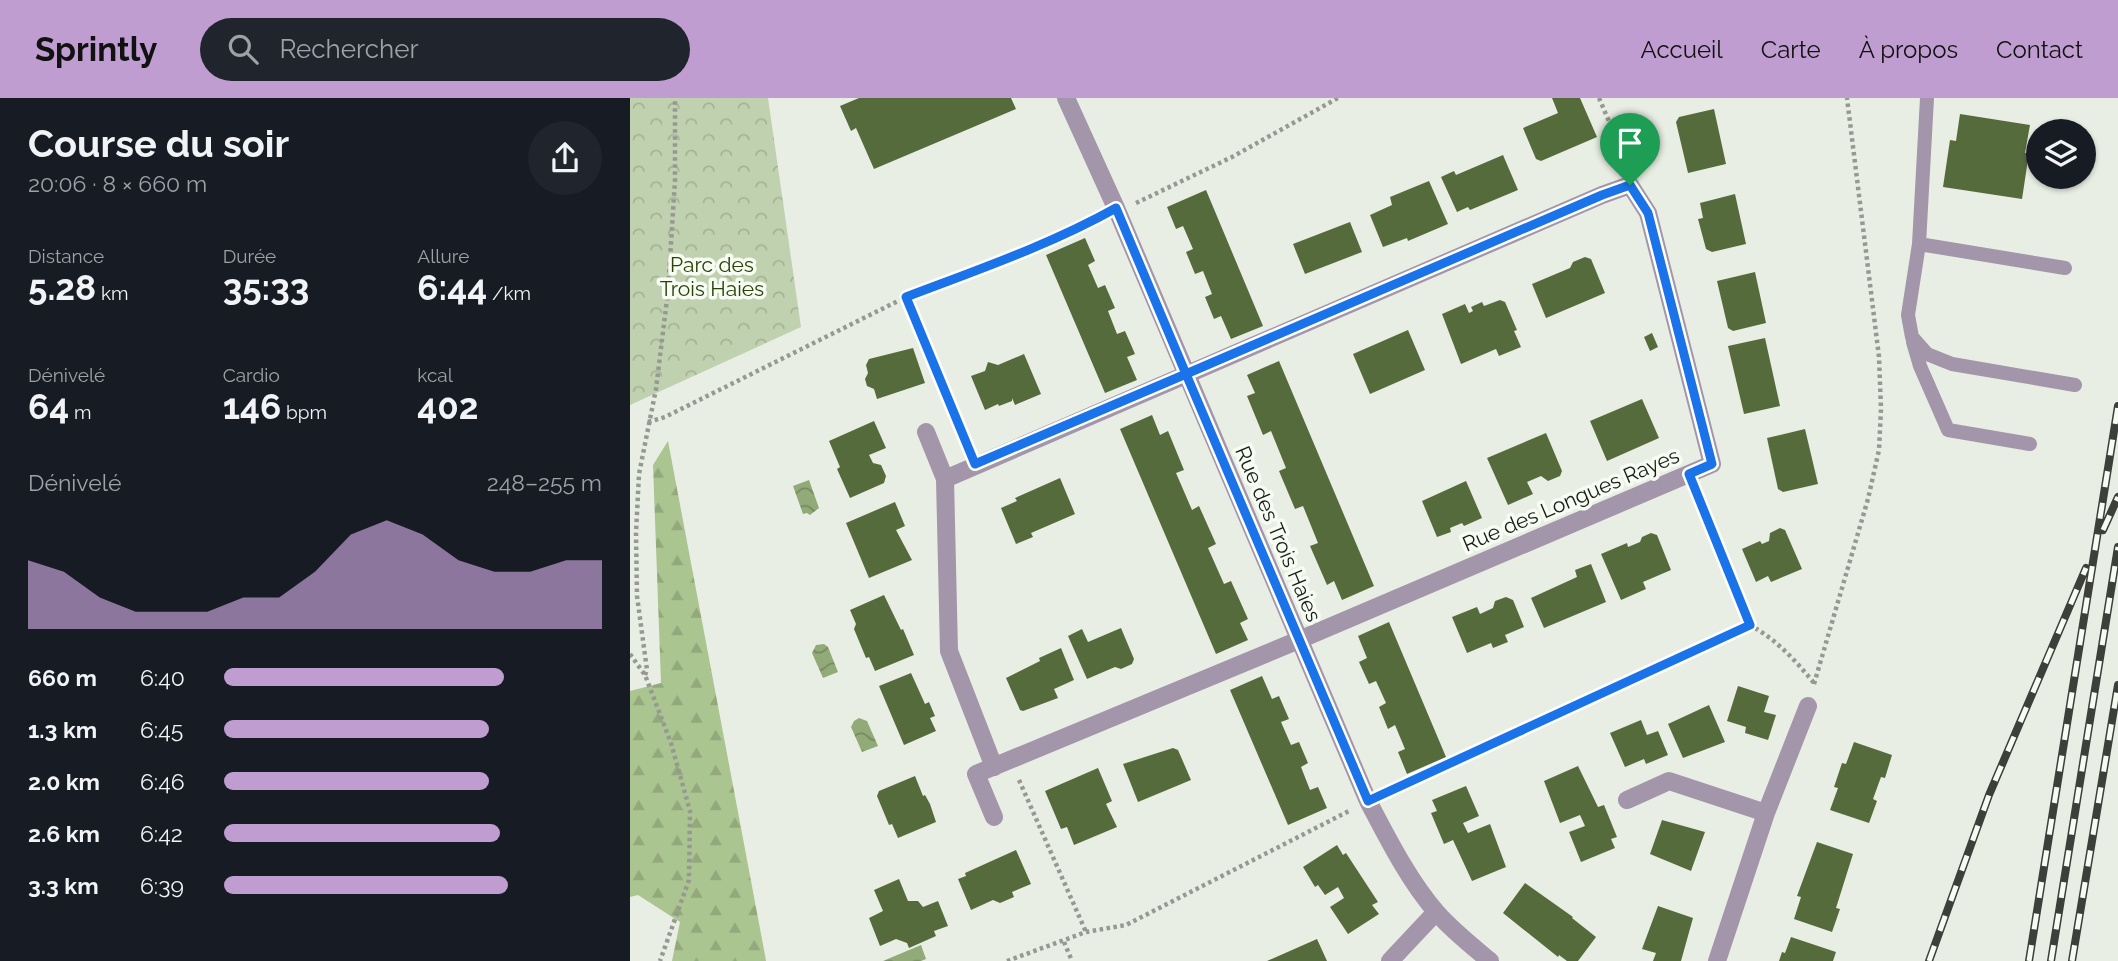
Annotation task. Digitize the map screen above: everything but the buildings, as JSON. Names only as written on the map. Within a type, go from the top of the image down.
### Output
[{"type":"street","name":"Rue des Trois Haies","points":[[1066,98],[1116,208],[1368,801],[1388,840],[1436,912],[1490,961]]},
{"type":"street","points":[[946,479],[975,464],[1589,200],[1630,185]]},
{"type":"street","name":"Rue des Longues Rayes","points":[[1002,764],[1712,464],[1648,213],[1630,185]]},
{"type":"street","points":[[926,432],[946,479],[949,652],[1002,764],[976,774],[994,817]]},
{"type":"street","points":[[1717,961],[1766,813],[1808,706]]},
{"type":"street","points":[[1627,800],[1670,781],[1766,813]]},
{"type":"street","points":[[1390,961],[1436,912]]},
{"type":"lane","points":[[1927,98],[1919,244],[1909,315],[1920,366],[1948,430],[2030,444]]},
{"type":"lane","points":[[1919,244],[2065,268]]},
{"type":"lane","points":[[1912,337],[1927,354],[1952,364],[2075,385]]},
{"type":"path","points":[[645,675],[647,670],[637,596],[639,474],[656,389],[668,279],[675,180],[675,98]]},
{"type":"path","points":[[648,422],[665,417],[906,297],[998,262],[1116,208],[1140,202],[1232,158],[1338,98]]},
{"type":"path","points":[[1599,98],[1620,147],[1630,185]]},
{"type":"path","points":[[1808,706],[1868,499],[1879,450],[1879,357],[1847,98]]},
{"type":"path","points":[[906,297],[975,464]]},
{"type":"path","points":[[1689,474],[1750,625],[1788,653],[1814,683]]},
{"type":"path","points":[[1007,961],[1086,932],[1126,925],[1368,801],[1750,625]]},
{"type":"path","points":[[630,654],[645,675],[671,743],[690,811],[689,880],[660,961]]},
{"type":"path","points":[[1002,764],[1086,932]]},
{"type":"path","points":[[1063,942],[1072,961]]},
{"type":"green space","name":"Parc des Trois Haies","points":[[630,98],[768,98],[801,327],[630,405]]},
{"type":"green space","points":[[668,441],[766,961],[672,961],[680,922],[638,895],[630,897],[630,691],[661,683],[653,465]]},
{"type":"water","points":[[809,480],[819,508],[810,515],[803,514],[793,486]]},
{"type":"water","points":[[824,644],[828,647],[838,672],[823,678],[812,653],[816,645]]},
{"type":"water","points":[[859,718],[867,721],[878,746],[862,752],[851,727]]},
{"type":"water","points":[[921,945],[926,959],[883,961]]},
{"type":"railway","points":[[2029,961],[2118,406]]},
{"type":"railway","points":[[2103,530],[2118,497]]},
{"type":"railway","points":[[2051,961],[2118,547]]},
{"type":"railway","points":[[1929,961],[1989,795],[2086,568]]},
{"type":"railway","points":[[2072,961],[2118,685]]},
{"type":"route","points":[[1630,185],[1186,374],[1116,208],[998,262],[906,297],[975,464],[1186,374],[1368,801],[1750,625],[1689,474],[1712,464],[1648,213],[1630,185]]}]
